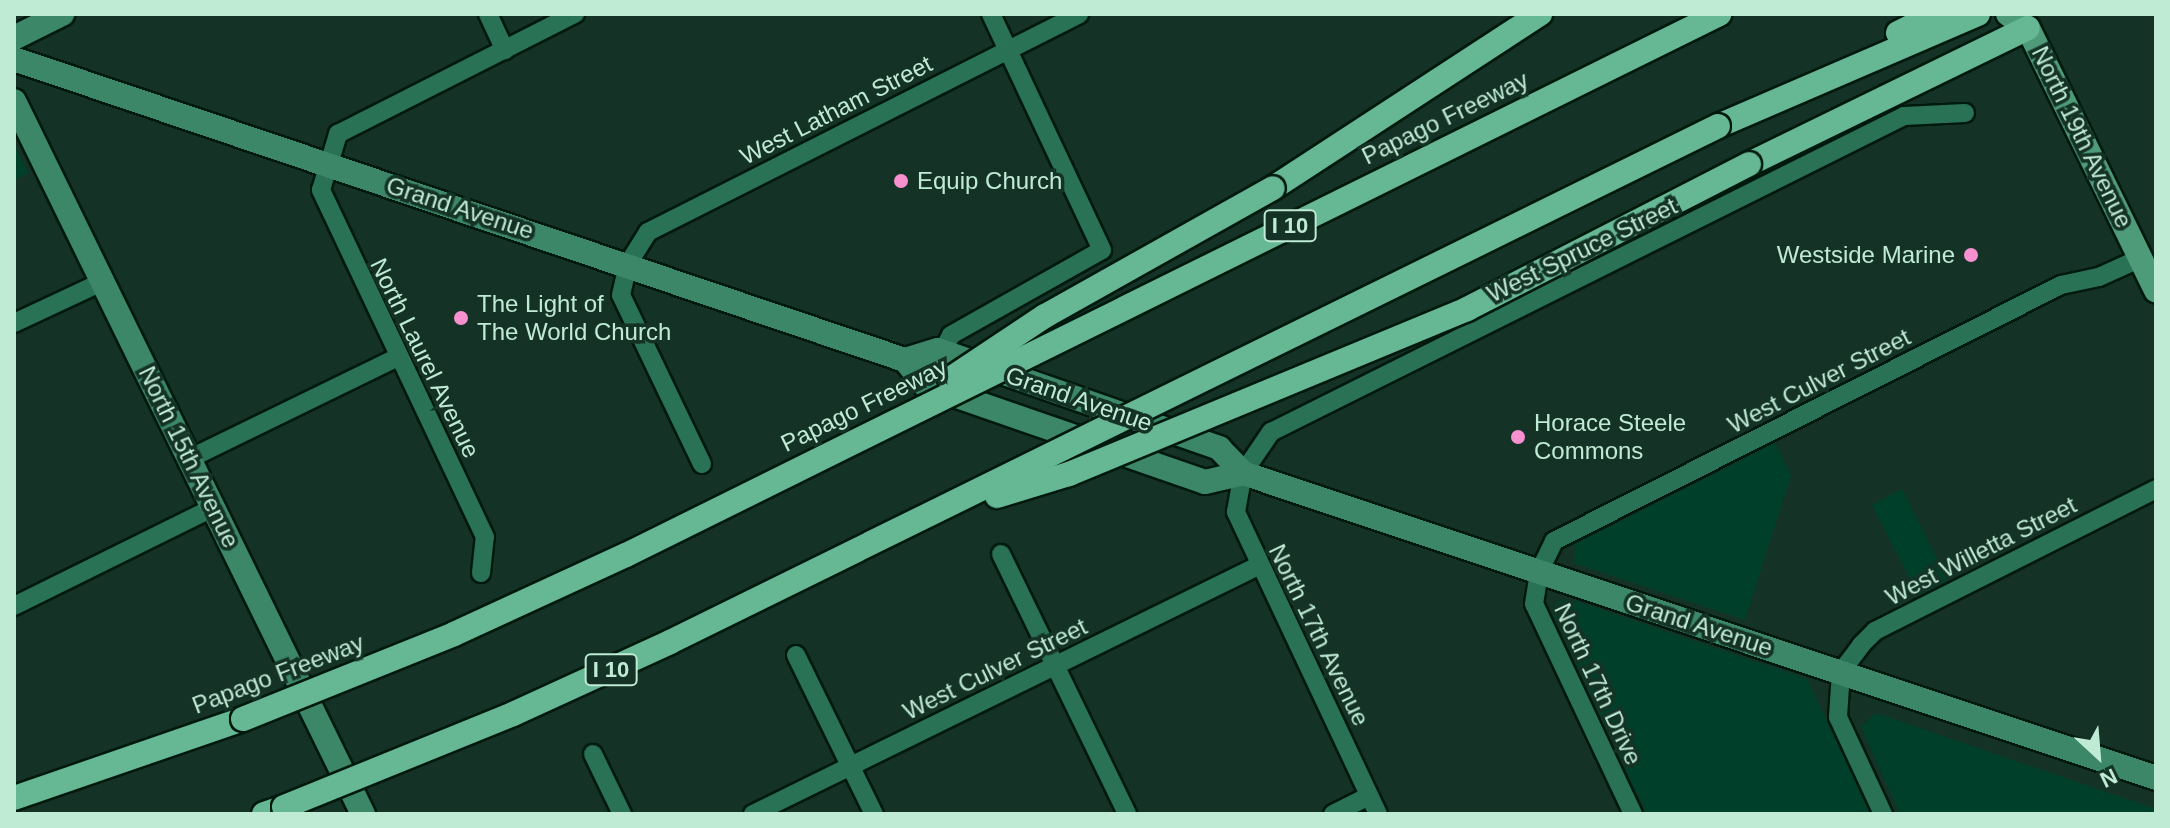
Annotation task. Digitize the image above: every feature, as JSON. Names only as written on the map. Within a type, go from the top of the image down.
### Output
[{"type":"highway","points":[[861,437],[1045,316],[1249,204],[1540,14]]},
{"type":"highway","name":"Papago Freeway","points":[[14,798],[243,719],[538,596],[1719,14]]},
{"type":"highway","name":"I 10","points":[[274,810],[583,684],[1718,126],[1936,14]]},
{"type":"highway","points":[[1718,126],[1978,14]]},
{"type":"highway","points":[[930,516],[1069,474],[1467,309],[2029,21]]},
{"type":"highway","points":[[14,807],[100,770]]},
{"type":"main road","points":[[14,38],[62,14]]},
{"type":"main road","name":"North 19th Avenue","points":[[2008,14],[2029,21],[2156,290]]},
{"type":"main road","name":"Grand Avenue","points":[[14,59],[905,360]]},
{"type":"main road","name":"North 15th Avenue","points":[[14,101],[363,814]]},
{"type":"main road","points":[[925,385],[905,360],[938,350]]},
{"type":"main road","name":"Grand Avenue","points":[[938,350],[1219,448],[1243,473],[2156,778]]},
{"type":"main road","name":"Grand Avenue","points":[[925,385],[1205,482],[1243,473]]},
{"type":"street","points":[[488,14],[505,50]]},
{"type":"street","points":[[326,164],[338,134],[575,14]]},
{"type":"street","points":[[925,385],[938,350],[951,335],[1102,250],[991,14]]},
{"type":"street","name":"West Latham Street","points":[[628,264],[648,232],[1079,14]]},
{"type":"street","name":"West Spruce Street","points":[[1243,473],[1271,432],[1294,419],[1904,116],[1965,113]]},
{"type":"street","name":"North Laurel Avenue","points":[[326,164],[321,197],[485,537],[481,573]]},
{"type":"street","name":"West Culver Street","points":[[1539,572],[1554,541],[2061,285],[2099,277],[2141,258]]},
{"type":"street","points":[[628,264],[621,295],[702,464]]},
{"type":"street","points":[[14,323],[102,282]]},
{"type":"street","points":[[191,458],[398,357]]},
{"type":"street","name":"North 17th Avenue","points":[[1243,473],[1236,512],[1258,566],[1378,814]]},
{"type":"street","name":"West Willetta Street","points":[[1841,672],[1875,631],[2156,489]]},
{"type":"street","points":[[14,606],[214,507]]},
{"type":"street","points":[[1001,554],[1127,814]]},
{"type":"street","name":"West Culver Street","points":[[753,814],[1258,566]]},
{"type":"street","name":"North 17th Drive","points":[[1539,572],[1534,604],[1633,814]]},
{"type":"street","points":[[796,655],[874,814]]},
{"type":"street","points":[[1841,672],[1838,717],[1883,814]]},
{"type":"street","points":[[593,754],[622,814]]},
{"type":"street","points":[[1333,814],[1369,796]]},
{"type":"shaded area","points":[[14,143],[28,173],[14,180]]},
{"type":"shaded area","points":[[1775,443],[1791,475],[1745,620],[1574,563],[1575,544]]},
{"type":"shaded area","points":[[1902,489],[1948,581],[1919,597],[1872,505]]},
{"type":"shaded area","points":[[1573,600],[1807,679],[1871,814],[1647,814],[1550,610],[1558,601]]},
{"type":"shaded area","points":[[1876,713],[2156,809],[2156,814],[1900,814],[1861,727]]},
{"type":"place","name":"Equip Church","points":[[901,181]]},
{"type":"place","name":"Westside Marine","points":[[1971,255]]},
{"type":"place","name":"The Light of The World Church","points":[[461,318]]},
{"type":"place","name":"Horace Steele Commons","points":[[1518,437]]}]
